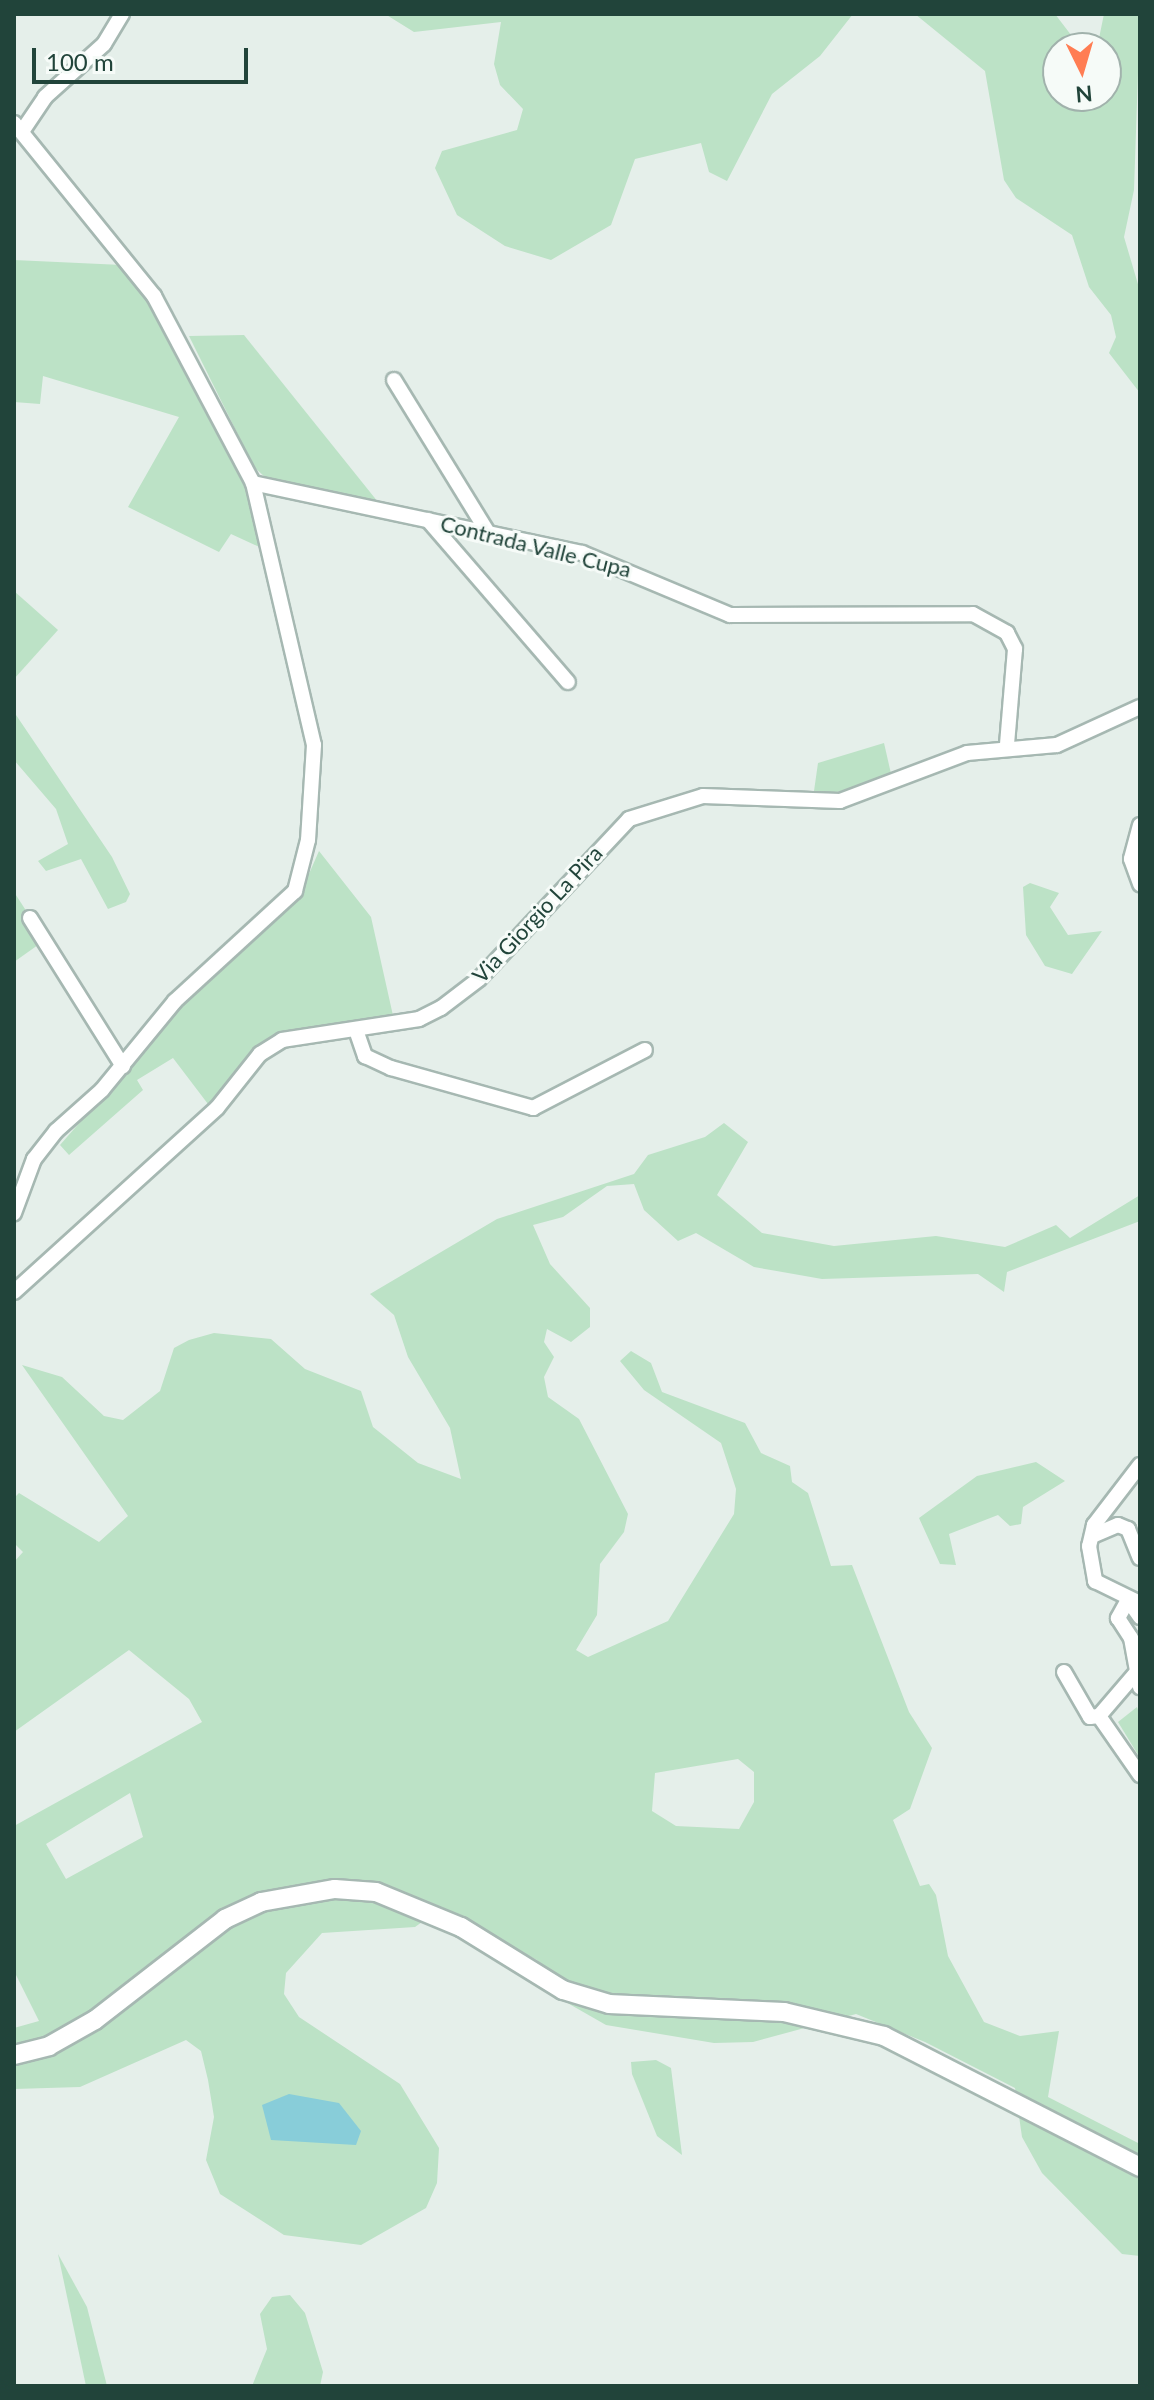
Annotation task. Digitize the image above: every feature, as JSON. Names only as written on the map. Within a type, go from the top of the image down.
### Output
[{"type":"street","points":[[14,1213],[34,1159],[123,1066],[175,1001],[278,912],[304,870],[312,720],[253,483],[154,296],[19,126],[45,97],[104,44],[122,14]]},
{"type":"street","points":[[394,380],[488,533]]},
{"type":"street","name":"Contrada Valle Cupa","points":[[253,483],[488,533],[646,574],[730,615],[973,614],[992,621],[1015,649],[1007,744]]},
{"type":"street","points":[[261,506],[274,489]]},
{"type":"street","points":[[428,520],[568,682]]},
{"type":"street","name":"Via Giorgio La Pira","points":[[14,1292],[217,1108],[260,1054],[282,1040],[419,1019],[462,994],[612,832],[651,809],[703,796],[840,801],[1007,744],[1057,745],[1140,707]]},
{"type":"street","points":[[1140,825],[1131,859],[1140,884]]},
{"type":"street","points":[[30,918],[123,1066]]},
{"type":"street","points":[[356,1030],[365,1056],[391,1068],[533,1108],[645,1050]]},
{"type":"street","points":[[1140,1465],[1121,1487],[1092,1536],[1095,1581],[1134,1601],[1140,1617]]},
{"type":"street","points":[[1121,1487],[1140,1480]]},
{"type":"street","points":[[1092,1536],[1128,1529],[1140,1558]]},
{"type":"street","points":[[1064,1672],[1090,1717],[1099,1716],[1138,1681],[1131,1638],[1118,1618],[1134,1601]]},
{"type":"street","points":[[1131,1638],[1140,1624]]},
{"type":"street","points":[[1099,1716],[1140,1775]]},
{"type":"street","points":[[14,2055],[49,2046],[95,2020],[225,1919],[261,1902],[335,1889],[376,1892],[461,1927],[563,1990],[609,2004],[784,2012],[884,2036],[1140,2167]]},
{"type":"green space","points":[[385,14],[853,14],[820,56],[772,94],[727,181],[709,172],[701,143],[635,159],[611,225],[551,260],[505,246],[457,215],[435,168],[442,151],[517,130],[523,109],[500,85],[494,64],[501,22],[414,32]]},
{"type":"green space","points":[[915,14],[1055,14],[1069,32],[1042,32],[1042,112],[1122,112],[1122,32],[1100,32],[1104,14],[1140,14],[1134,190],[1124,237],[1140,291],[1140,393],[1109,353],[1116,337],[1111,315],[1089,287],[1072,235],[1016,198],[1004,180],[985,71]]},
{"type":"green space","points":[[14,260],[122,265],[158,316],[249,486],[268,551],[231,534],[219,552],[128,507],[179,417],[43,376],[40,404],[14,402]]},
{"type":"green space","points":[[244,335],[378,502],[266,478],[254,467],[189,336]]},
{"type":"green space","points":[[14,591],[58,630],[14,679]]},
{"type":"green space","points":[[14,712],[112,857],[130,894],[126,902],[108,909],[81,859],[46,871],[38,861],[68,844],[56,809],[14,760]]},
{"type":"green space","points":[[884,743],[892,778],[813,798],[818,763]]},
{"type":"green space","points":[[319,851],[371,917],[394,1020],[281,1036],[229,1078],[211,1108],[173,1058],[137,1080],[143,1090],[69,1155],[60,1145],[182,1006],[297,901]]},
{"type":"green space","points":[[1030,883],[1059,893],[1050,907],[1068,935],[1102,931],[1072,974],[1045,966],[1026,935],[1023,887]]},
{"type":"green space","points":[[14,892],[45,940],[14,962]]},
{"type":"green space","points":[[724,1123],[748,1142],[717,1195],[762,1233],[834,1246],[936,1236],[1005,1247],[1056,1225],[1070,1238],[1140,1195],[1140,1221],[1007,1272],[1004,1292],[978,1274],[822,1279],[754,1267],[696,1233],[678,1241],[644,1210],[634,1184],[607,1186],[563,1217],[533,1225],[550,1264],[590,1308],[590,1327],[571,1342],[547,1329],[544,1342],[554,1357],[544,1377],[548,1397],[579,1419],[628,1514],[624,1532],[600,1564],[597,1615],[576,1650],[588,1657],[668,1621],[734,1514],[736,1489],[721,1443],[644,1390],[620,1361],[631,1351],[651,1363],[662,1392],[745,1423],[761,1453],[790,1466],[792,1482],[808,1493],[831,1566],[852,1565],[909,1712],[932,1748],[910,1809],[893,1820],[920,1886],[929,1884],[936,1895],[948,1956],[984,2022],[1020,2036],[1059,2031],[1048,2097],[1140,2144],[1140,2256],[1122,2254],[1042,2173],[1022,2137],[1015,2088],[925,2042],[856,2014],[753,2042],[714,2043],[606,2025],[550,1993],[537,1960],[439,1910],[415,1927],[322,1933],[286,1973],[284,1994],[299,2017],[400,2084],[439,2148],[437,2183],[426,2208],[361,2245],[284,2235],[220,2194],[206,2160],[214,2117],[208,2080],[201,2051],[186,2040],[80,2087],[14,2089],[14,2028],[39,2021],[14,1971],[14,1826],[202,1722],[189,1699],[129,1650],[14,1732],[14,1562],[23,1552],[14,1543],[14,1498],[19,1493],[99,1542],[128,1516],[22,1365],[62,1377],[104,1416],[123,1420],[160,1391],[174,1348],[214,1333],[271,1339],[305,1369],[361,1391],[373,1427],[418,1463],[461,1479],[450,1428],[408,1357],[394,1315],[370,1294],[497,1219],[634,1174],[648,1155],[705,1137]],"holes":[[[738,1759],[754,1772],[754,1802],[739,1829],[676,1826],[652,1811],[655,1773]],[[130,1793],[143,1837],[66,1879],[46,1844]]]},
{"type":"green space","points":[[1036,1462],[1065,1481],[1023,1507],[1021,1524],[1010,1526],[998,1515],[949,1534],[956,1565],[940,1564],[919,1518],[977,1476]]},
{"type":"green space","points":[[1137,1707],[1140,1716],[1140,1758],[1118,1722]]},
{"type":"green space","points":[[656,2060],[671,2068],[682,2155],[657,2136],[632,2074],[631,2062]]},
{"type":"green space","points":[[58,2254],[87,2307],[107,2386],[86,2386]]},
{"type":"green space","points":[[290,2295],[305,2313],[323,2372],[320,2386],[252,2386],[267,2349],[260,2314],[272,2297]]},
{"type":"water","points":[[289,2094],[339,2103],[361,2131],[356,2145],[271,2140],[262,2105]]}]
